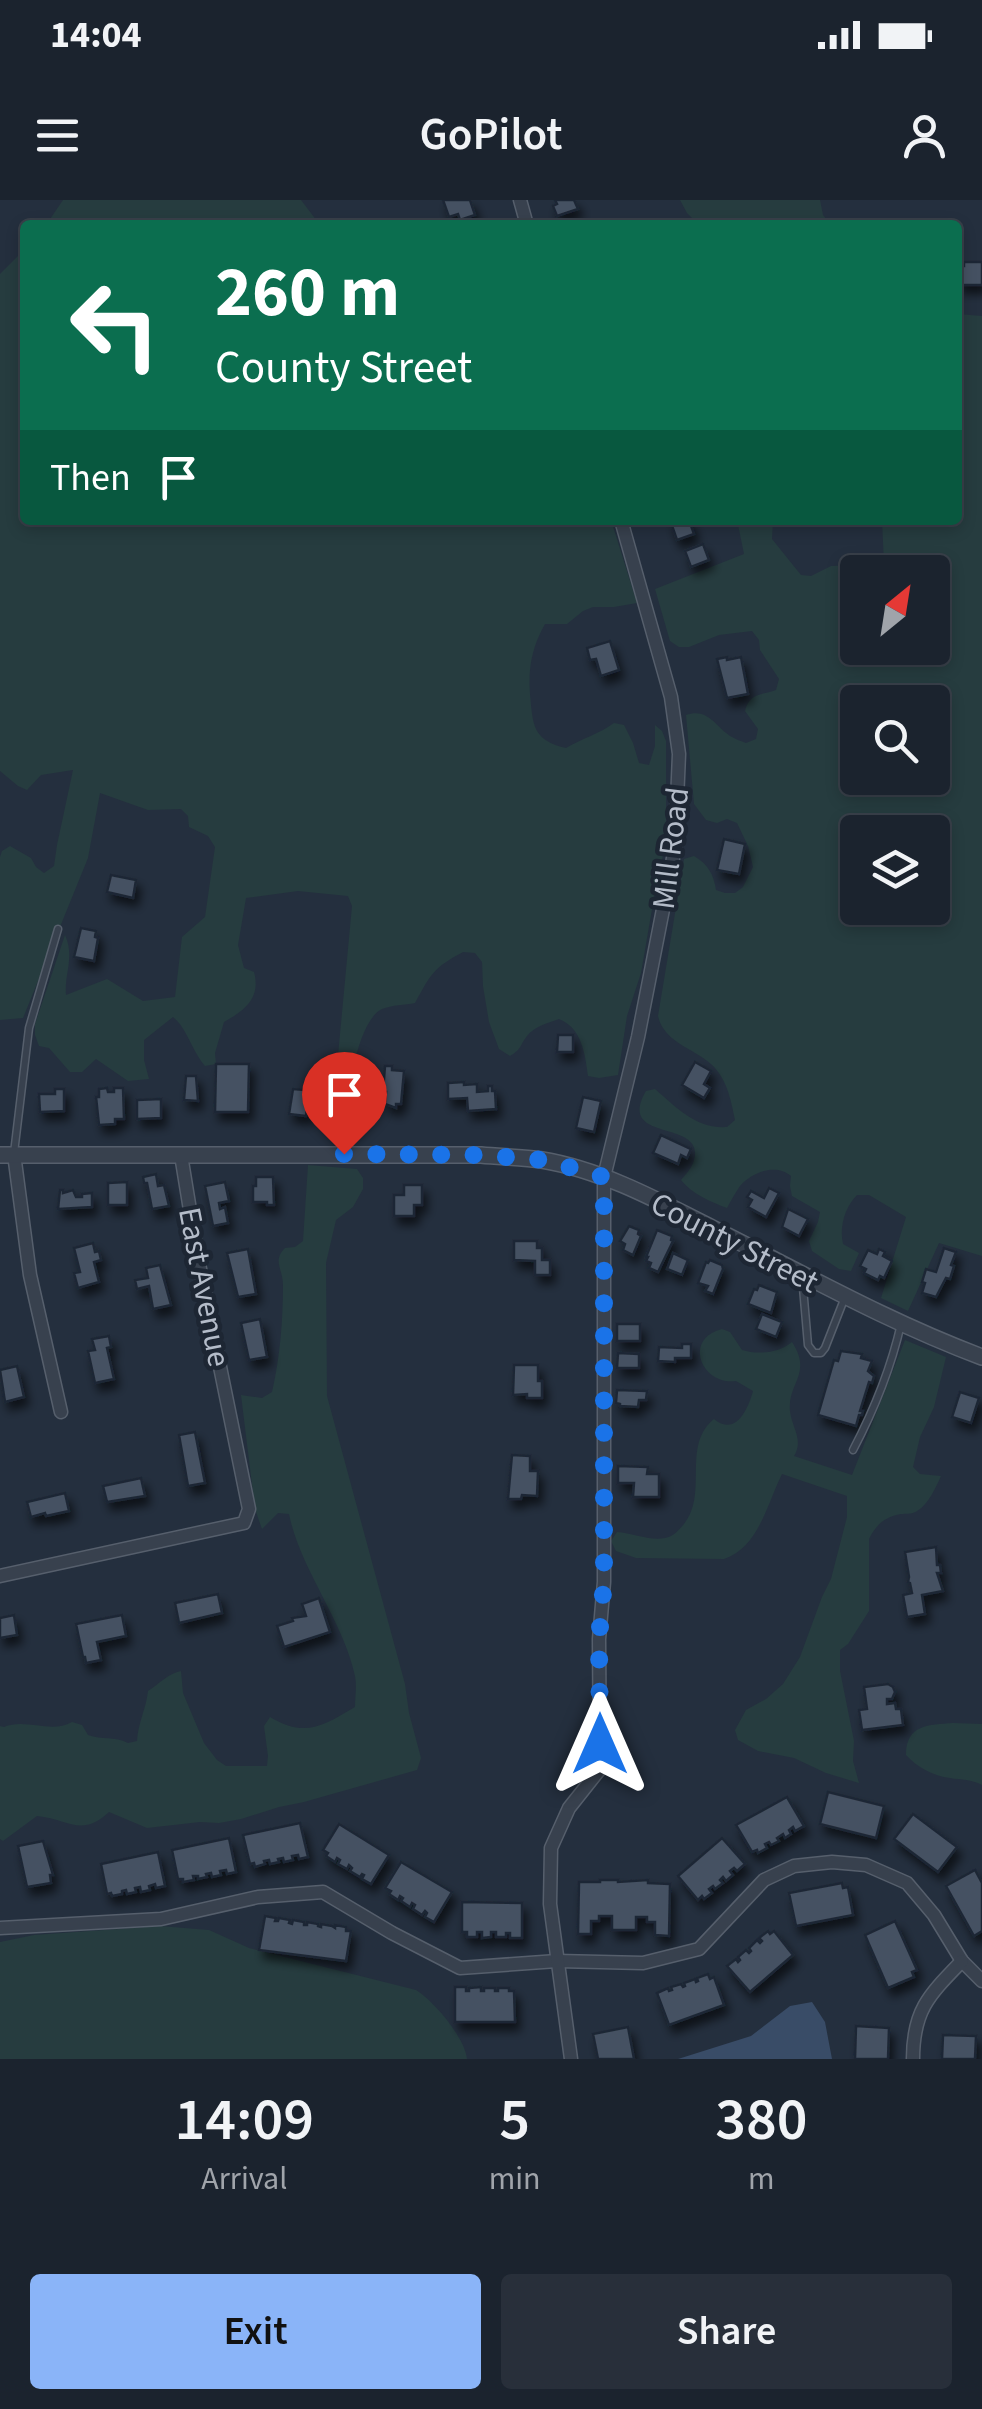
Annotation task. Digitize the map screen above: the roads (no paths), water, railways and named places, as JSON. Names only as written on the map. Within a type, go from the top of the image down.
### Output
[{"type":"street","name":"Mill Road","points":[[571,2059],[550,1904],[551,1848],[569,1808],[600,1769],[604,1177],[638,1037],[675,848],[679,754],[671,698],[621,525]]},
{"type":"street","name":"County Street","points":[[7,1155],[481,1155],[544,1160],[604,1177],[673,1208],[845,1296],[982,1357]]},
{"type":"street","points":[[7,1155],[61,1412]]},
{"type":"street","name":"East Avenue","points":[[0,1576],[244,1523],[249,1509],[181,1155]]},
{"type":"street","points":[[0,1928],[162,1919],[258,1897],[323,1892],[460,1968],[557,1962],[643,1963],[699,1949],[764,1880],[794,1866],[832,1862],[866,1866],[907,1883],[934,1915],[962,1962],[982,1982]]},
{"type":"street","points":[[912,2059],[913,2032],[921,2011],[938,1986],[962,1962]]},
{"type":"lane","points":[[7,1155],[29,1028],[58,930]]},
{"type":"lane","points":[[802,1275],[808,1345],[814,1352],[825,1348],[845,1296]]},
{"type":"lane","points":[[853,1450],[894,1354],[901,1323]]},
{"type":"water","points":[[812,2002],[825,2022],[832,2059],[678,2059],[751,2036],[790,2006]]}]
